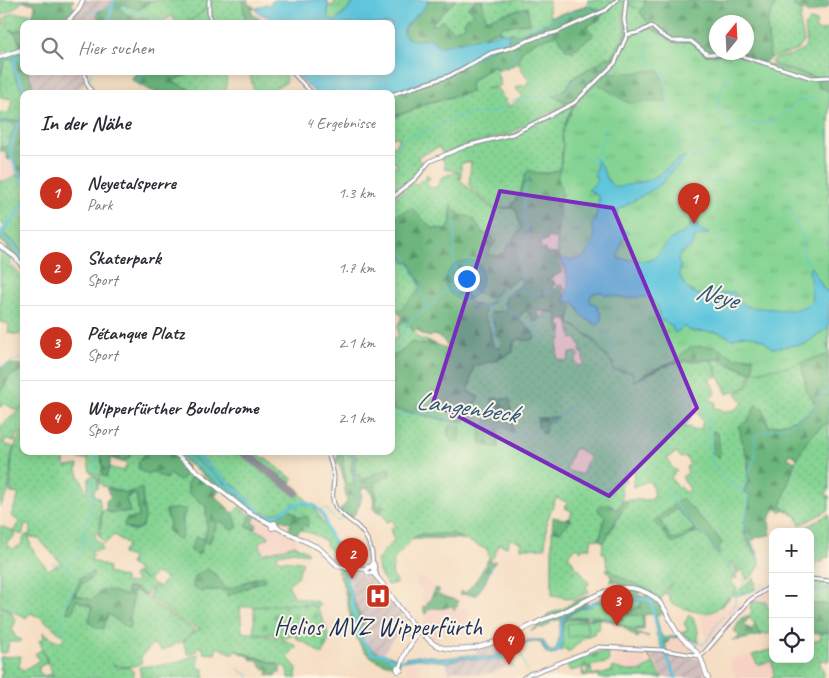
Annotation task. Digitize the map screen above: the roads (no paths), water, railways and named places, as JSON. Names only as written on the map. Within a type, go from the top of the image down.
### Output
[{"type":"main road","points":[[69,20],[79,9],[83,0]]},
{"type":"main road","points":[[0,57],[20,50]]},
{"type":"main road","points":[[0,246],[20,263]]},
{"type":"main road","points":[[177,455],[248,512],[271,524],[272,528],[276,527],[319,548],[334,564],[370,570],[378,577],[418,631],[435,645],[447,649],[458,649],[502,639],[564,612],[597,594],[616,588],[632,589],[647,593],[659,601],[680,636],[699,655],[708,678]]},
{"type":"main road","points":[[530,621],[532,624],[535,624]]},
{"type":"main road","points":[[396,676],[418,631]]},
{"type":"street","points":[[210,0],[209,15],[212,20]]},
{"type":"street","points":[[395,94],[450,76],[491,53],[557,32],[606,10],[617,0]]},
{"type":"street","points":[[395,196],[416,178],[430,162],[466,146],[513,134],[577,99],[615,63],[627,35],[624,20],[626,0]]},
{"type":"street","points":[[627,35],[633,35],[652,26],[660,34],[672,41],[691,41],[707,54],[738,54],[812,78],[829,77]]},
{"type":"street","points":[[85,75],[91,90]]},
{"type":"street","points":[[295,75],[310,90]]},
{"type":"street","points":[[328,455],[334,476],[333,500],[338,510],[360,529],[365,536],[372,552],[378,577]]},
{"type":"street","points":[[370,570],[373,562]]},
{"type":"street","points":[[814,579],[829,581]]},
{"type":"street","points":[[523,678],[597,648],[662,650],[699,655],[707,649],[750,600],[769,587]]},
{"type":"street","points":[[691,655],[694,650]]},
{"type":"water","points":[[274,0],[328,0],[328,18],[332,20],[275,20],[257,12],[255,9],[266,4],[268,5]]},
{"type":"water","points":[[356,0],[429,0],[423,9],[408,23],[403,32],[407,38],[411,39],[431,39],[438,47],[501,33],[511,34],[508,37],[508,44],[503,42],[447,74],[395,91],[312,90],[297,75],[395,75],[395,20],[337,20]]},
{"type":"water","points":[[684,156],[686,159],[660,185],[618,210],[618,221],[621,227],[629,233],[623,239],[618,256],[619,259],[648,261],[655,258],[671,239],[685,232],[690,227],[694,213],[698,228],[709,234],[696,236],[691,247],[679,255],[678,262],[681,266],[679,274],[689,290],[702,295],[734,292],[738,299],[752,308],[795,310],[804,307],[812,301],[809,268],[811,267],[825,290],[829,291],[829,327],[805,344],[773,348],[764,341],[752,336],[740,336],[733,339],[718,332],[690,331],[683,327],[674,333],[672,326],[659,319],[659,312],[655,302],[645,297],[626,298],[605,295],[602,292],[593,293],[590,297],[591,303],[596,304],[602,322],[597,325],[583,317],[575,303],[564,301],[567,279],[565,268],[560,258],[574,260],[584,257],[588,253],[594,238],[591,225],[595,222],[599,200],[597,195],[588,190],[597,179],[594,176],[597,169],[596,161],[610,183],[615,187],[619,187],[651,179]]},
{"type":"water","points":[[607,596],[633,596],[643,599],[639,602],[630,597],[613,598],[607,603],[596,602],[592,606],[573,612],[564,620],[561,649],[551,655],[547,653],[542,642],[535,642],[528,643],[513,651],[510,657],[490,661],[462,658],[447,662],[419,659],[404,661],[405,658],[424,655],[445,658],[468,655],[492,657],[504,653],[505,655],[508,653],[507,651],[529,640],[543,640],[549,650],[553,652],[558,643],[563,617],[592,602]]},
{"type":"waterway","points":[[109,20],[114,0]]},
{"type":"waterway","points":[[786,0],[791,4],[801,0]]},
{"type":"waterway","points":[[548,24],[551,19],[565,17],[592,5]]},
{"type":"waterway","points":[[83,15],[113,6],[117,7]]},
{"type":"waterway","points":[[120,8],[155,17]]},
{"type":"waterway","points":[[74,20],[78,16]]},
{"type":"waterway","points":[[507,37],[519,35],[531,27],[547,22]]},
{"type":"waterway","points":[[647,38],[649,50]]},
{"type":"waterway","points":[[507,70],[508,64],[514,59],[514,52],[512,50]]},
{"type":"waterway","points":[[649,52],[648,57],[657,68]]},
{"type":"waterway","points":[[8,57],[20,55]]},
{"type":"waterway","points":[[20,57],[14,62],[15,71],[24,90]]},
{"type":"waterway","points":[[0,68],[4,59],[17,59]]},
{"type":"waterway","points":[[659,70],[664,73],[663,83],[667,94],[667,102]]},
{"type":"waterway","points":[[91,75],[90,83],[93,90]]},
{"type":"waterway","points":[[140,89],[145,75]]},
{"type":"waterway","points":[[563,93],[571,84],[585,75]]},
{"type":"waterway","points":[[730,75],[721,91],[718,105],[729,122],[731,129]]},
{"type":"waterway","points":[[665,89],[668,83]]},
{"type":"waterway","points":[[511,102],[518,99],[562,94]]},
{"type":"waterway","points":[[730,132],[739,125],[745,126],[749,123],[761,124],[778,120],[796,102],[813,97]]},
{"type":"waterway","points":[[667,103],[670,105],[672,125],[680,141],[679,151]]},
{"type":"waterway","points":[[395,147],[398,141],[406,137],[434,129],[455,117],[489,113],[508,104]]},
{"type":"waterway","points":[[0,122],[9,123],[14,126],[19,125]]},
{"type":"waterway","points":[[20,124],[14,135],[11,150],[14,164],[20,176]]},
{"type":"waterway","points":[[602,158],[598,150],[605,137],[605,124]]},
{"type":"waterway","points":[[815,124],[822,130]]},
{"type":"waterway","points":[[824,133],[829,137]]},
{"type":"waterway","points":[[691,156],[699,155],[701,152],[708,152],[710,149],[715,148],[716,145],[723,144]]},
{"type":"waterway","points":[[580,155],[591,161],[593,165]]},
{"type":"waterway","points":[[528,175],[524,192],[524,223],[527,225],[528,233]]},
{"type":"waterway","points":[[694,211],[695,203],[701,191],[701,184],[704,181],[722,181]]},
{"type":"waterway","points":[[20,209],[1,233],[2,236],[14,245],[20,254]]},
{"type":"waterway","points":[[791,211],[804,239],[802,251],[808,264]]},
{"type":"waterway","points":[[398,219],[398,244],[415,276],[423,297]]},
{"type":"waterway","points":[[454,221],[454,262],[456,274]]},
{"type":"waterway","points":[[0,226],[3,231]]},
{"type":"waterway","points":[[712,236],[728,233]]},
{"type":"waterway","points":[[522,278],[520,256],[527,236]]},
{"type":"waterway","name":"Neye","points":[[395,350],[411,319],[431,307],[439,296],[450,289],[463,291],[470,305],[480,307],[494,300],[498,293],[513,293],[518,290],[534,294],[554,289],[564,283],[564,273]]},
{"type":"waterway","points":[[453,288],[464,281],[457,277]]},
{"type":"waterway","points":[[519,290],[523,283],[522,280]]},
{"type":"waterway","points":[[506,295],[503,304],[512,312]]},
{"type":"waterway","name":"Neye","points":[[418,315],[428,302],[424,299]]},
{"type":"waterway","points":[[489,303],[490,317],[495,330],[496,346]]},
{"type":"waterway","points":[[513,313],[532,327],[543,343]]},
{"type":"waterway","points":[[401,321],[401,323],[409,324]]},
{"type":"waterway","points":[[599,325],[606,332]]},
{"type":"waterway","points":[[607,334],[615,349],[620,352]]},
{"type":"waterway","points":[[15,360],[20,359]]},
{"type":"waterway","points":[[0,368],[13,361]]},
{"type":"waterway","points":[[762,568],[746,522],[749,496],[743,491],[753,461],[756,458],[755,435],[788,426],[811,412],[819,400],[820,392],[825,393],[829,388]]},
{"type":"waterway","points":[[697,395],[704,402]]},
{"type":"waterway","name":"Langenbeck","points":[[541,428],[555,420],[564,411],[573,407]]},
{"type":"waterway","points":[[707,407],[710,453]]},
{"type":"waterway","name":"Langenbeck","points":[[395,416],[429,414],[446,418],[453,423],[482,429],[502,427],[516,435],[538,431]]},
{"type":"waterway","points":[[486,428],[489,419]]},
{"type":"waterway","points":[[96,455],[96,473]]},
{"type":"waterway","points":[[183,455],[221,483],[255,513],[258,512]]},
{"type":"waterway","points":[[195,455],[264,515],[275,516],[289,507],[304,502],[315,506],[325,519],[327,529],[344,559],[360,637],[373,653],[383,654],[392,659],[403,660]]},
{"type":"waterway","name":"Neye","points":[[324,509],[338,521],[360,500],[353,468],[355,456],[351,455]]},
{"type":"waterway","points":[[711,455],[717,472],[726,481],[744,489]]},
{"type":"waterway","points":[[68,565],[83,547],[82,537],[91,507],[94,478]]},
{"type":"waterway","points":[[666,484],[669,493],[686,517],[713,545],[737,576]]},
{"type":"waterway","points":[[83,534],[92,547]]},
{"type":"waterway","points":[[335,542],[345,544]]},
{"type":"waterway","points":[[52,563],[66,566]]},
{"type":"waterway","points":[[67,565],[76,578]]},
{"type":"waterway","points":[[475,594],[493,565]]},
{"type":"waterway","points":[[736,593],[744,584],[745,581],[742,579]]},
{"type":"waterway","points":[[728,612],[732,610],[737,596],[755,590],[763,584],[766,587]]},
{"type":"waterway","points":[[814,591],[829,589]]},
{"type":"waterway","points":[[63,606],[72,591]]},
{"type":"waterway","points":[[641,599],[651,601],[659,637],[676,678]]},
{"type":"waterway","points":[[63,616],[61,626],[68,637]]},
{"type":"waterway","points":[[683,636],[704,644],[723,616]]},
{"type":"waterway","points":[[659,635],[667,638],[677,636]]},
{"type":"waterway","points":[[519,649],[527,671]]},
{"type":"waterway","points":[[392,659],[394,663]]},
{"type":"waterway","points":[[507,659],[514,668]]},
{"type":"waterway","points":[[195,665],[198,664],[198,660]]},
{"type":"waterway","points":[[238,669],[249,676],[249,678]]},
{"type":"place","name":"Neyetalsperre","points":[[694,224]]},
{"type":"place","name":"Skaterpark","points":[[352,579]]},
{"type":"place","name":"Helios MVZ Wipperfürth","points":[[378,596]]},
{"type":"place","name":"Pétanque Platz","points":[[617,626]]},
{"type":"place","name":"Wipperfürther Boulodrome","points":[[509,665]]}]
